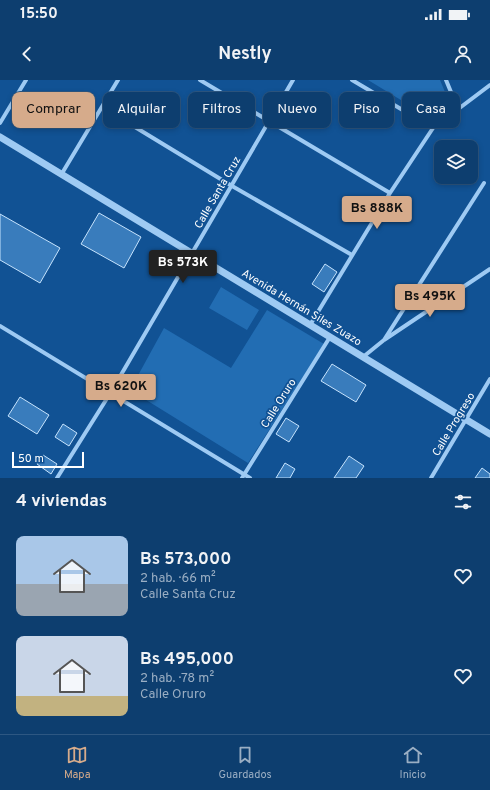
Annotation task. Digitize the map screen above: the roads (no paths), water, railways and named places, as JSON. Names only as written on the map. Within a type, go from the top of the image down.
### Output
[{"type":"street","points":[[0,123],[26,80]]},
{"type":"street","points":[[61,175],[118,80]]},
{"type":"street","points":[[200,80],[263,118]]},
{"type":"street","name":"Calle Santa Cruz","points":[[286,92],[293,80]]},
{"type":"street","points":[[352,80],[402,110]]},
{"type":"street","points":[[446,80],[451,92]]},
{"type":"street","points":[[460,108],[490,85]]},
{"type":"street","points":[[102,107],[232,186],[352,255]]},
{"type":"street","name":"Calle Santa Cruz","points":[[58,478],[111,392],[232,186],[264,128]]},
{"type":"street","points":[[280,128],[390,193]]},
{"type":"street","points":[[310,325],[390,193],[433,128]]},
{"type":"street","name":"Avenida Hernán Siles Zuazo","points":[[0,137],[490,434]]},
{"type":"street","points":[[384,340],[484,183]]},
{"type":"street","points":[[362,357],[384,340],[490,269]]},
{"type":"street","points":[[0,326],[111,392],[243,476],[250,478]]},
{"type":"street","name":"Calle Oruro","points":[[243,476],[330,337]]},
{"type":"street","name":"Calle Progreso","points":[[431,478],[490,379]]}]
